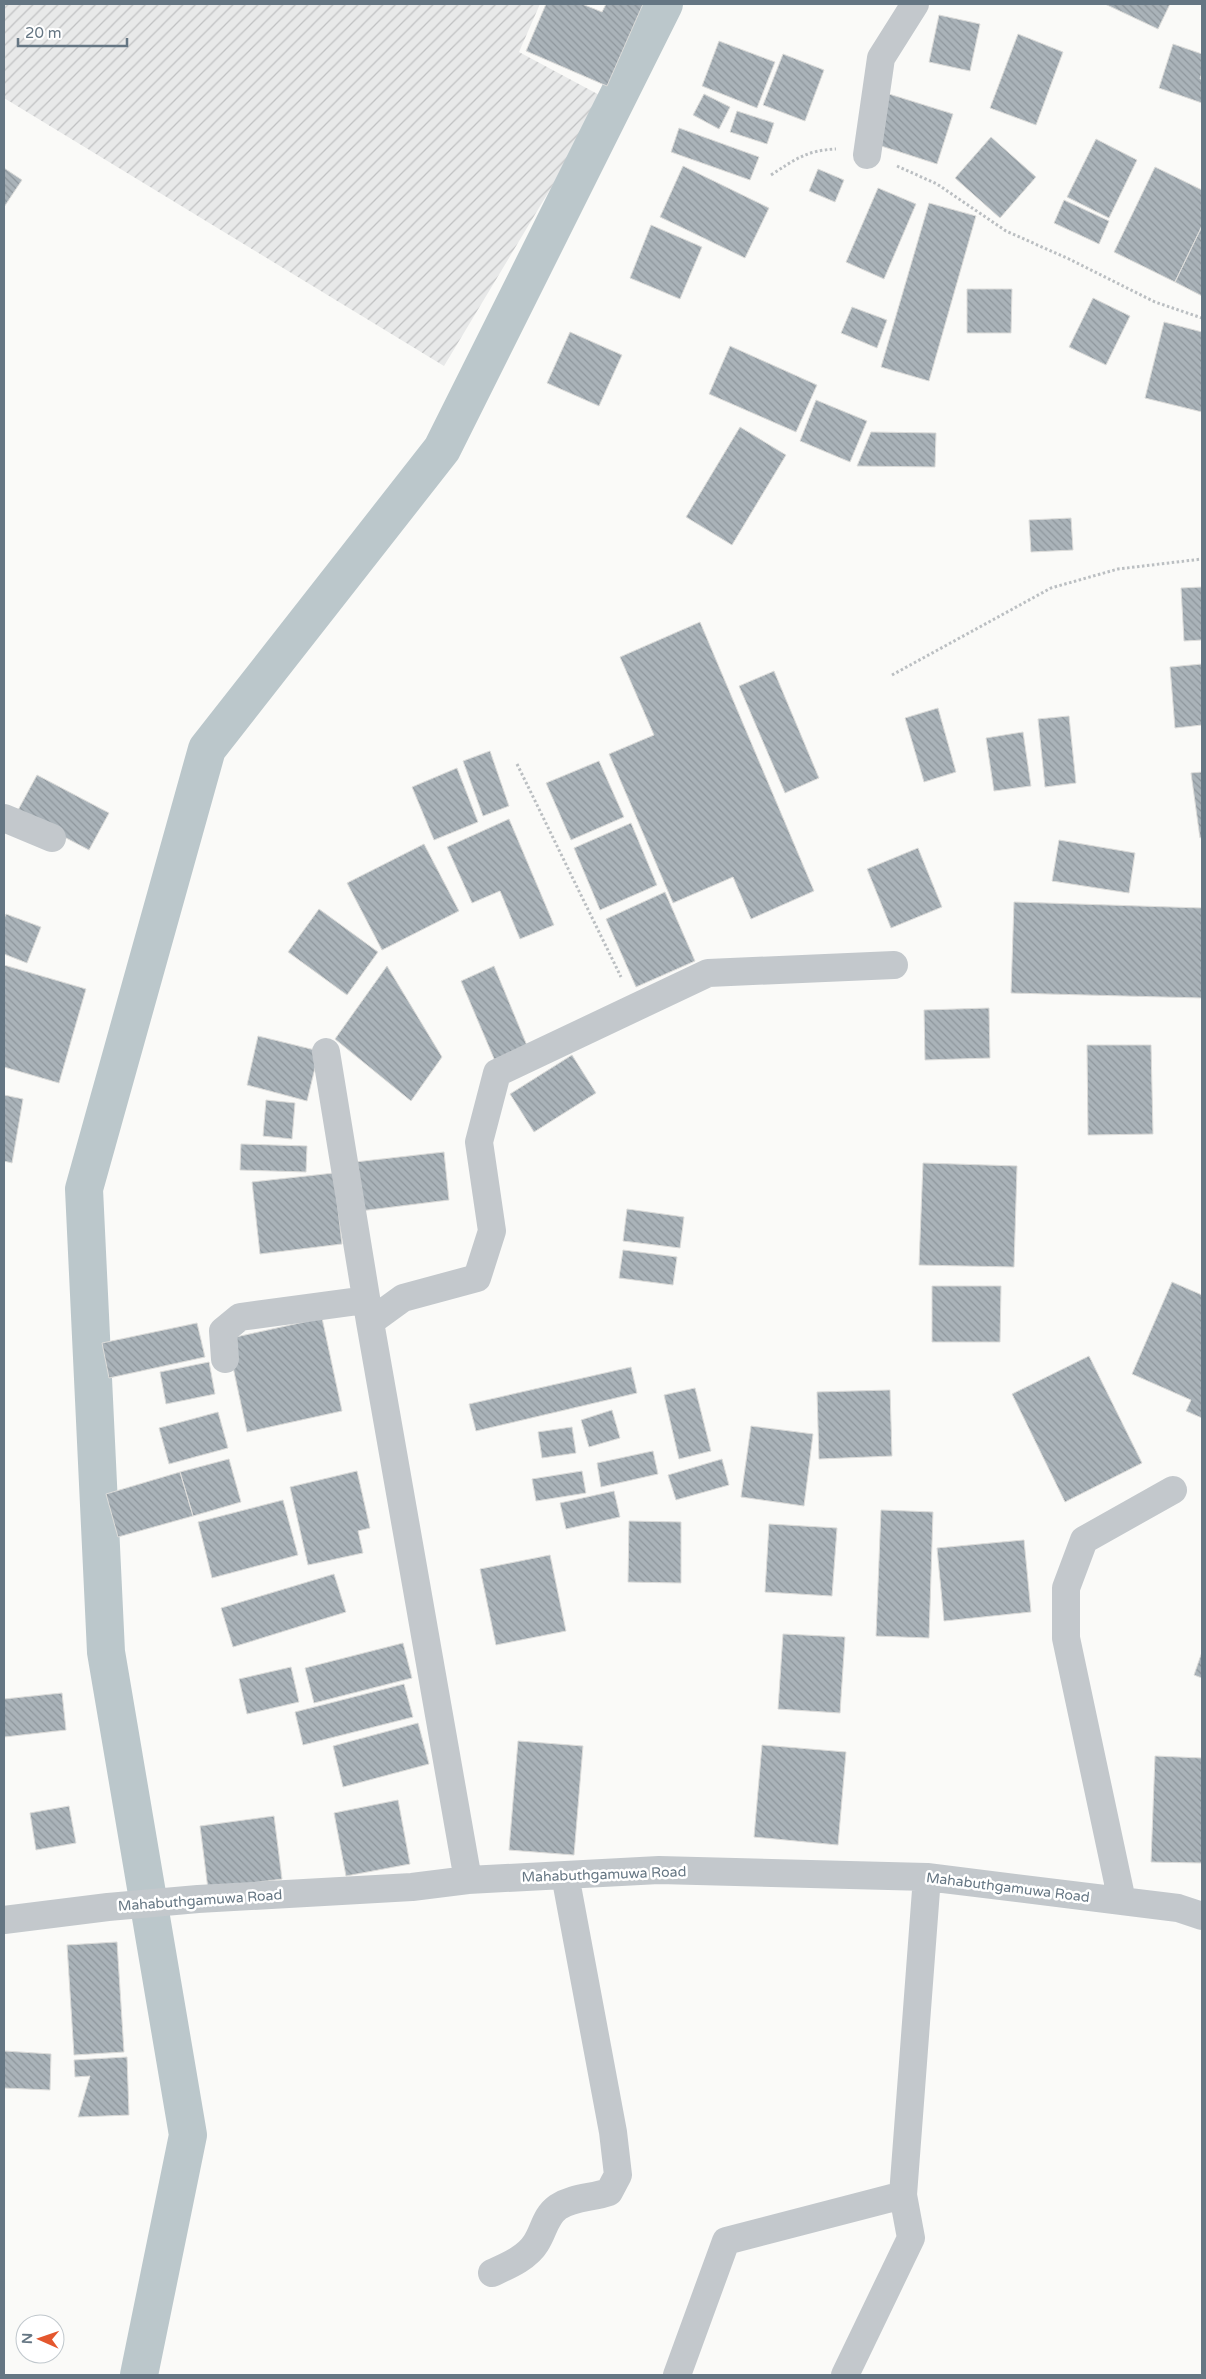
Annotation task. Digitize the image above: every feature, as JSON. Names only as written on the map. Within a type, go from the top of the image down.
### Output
[{"type":"street","points":[[866,155],[881,58],[915,4]]},
{"type":"street","points":[[4,818],[52,838]]},
{"type":"street","points":[[224,1359],[223,1331],[240,1318],[368,1311],[403,1298],[477,1278],[492,1231],[479,1142],[496,1073],[636,1009],[708,973],[894,965]]},
{"type":"street","points":[[326,1052],[368,1311],[468,1880]]},
{"type":"street","points":[[1122,1901],[1066,1638],[1066,1588],[1084,1540],[1174,1490]]},
{"type":"street","name":"Mahabuthgamuwa Road","points":[[4,1920],[108,1907],[198,1899],[412,1887],[468,1880],[659,1870],[927,1876],[1178,1908],[1202,1916]]},
{"type":"street","points":[[492,2273],[525,2255],[536,2244],[546,2221],[556,2208],[579,2199],[609,2192],[618,2175],[612,2132],[565,1875]]},
{"type":"street","points":[[845,2375],[911,2238],[903,2195],[927,1876]]},
{"type":"street","points":[[677,2375],[726,2241],[903,2195]]},
{"type":"path","points":[[771,175],[797,157],[817,149],[840,149],[866,155],[937,184],[1006,231],[1070,259],[1155,302],[1202,318]]},
{"type":"path","points":[[892,674],[1051,588],[1118,569],[1202,559]]},
{"type":"path","points":[[517,764],[636,1009]]},
{"type":"shaded area","points":[[4,4],[540,4],[519,52],[605,98],[444,366],[4,98]]},
{"type":"building","points":[[546,4],[582,4],[602,12],[606,4],[643,4],[607,86],[526,51]]},
{"type":"building","points":[[1105,4],[1170,4],[1158,29]]},
{"type":"building","points":[[939,15],[980,24],[970,71],[929,62]]},
{"type":"building","points":[[1018,34],[1063,52],[1036,125],[990,108]]},
{"type":"building","points":[[719,41],[775,62],[757,108],[702,86]]},
{"type":"building","points":[[1173,44],[1202,54],[1200,79],[1202,79],[1202,103],[1159,88]]},
{"type":"building","points":[[783,54],[824,70],[805,121],[763,105]]},
{"type":"building","points":[[704,94],[730,107],[719,129],[693,115]]},
{"type":"building","points":[[889,94],[953,114],[937,164],[872,143]]},
{"type":"building","points":[[737,111],[774,123],[767,144],[730,132]]},
{"type":"building","points":[[679,128],[759,157],[750,180],[671,152]]},
{"type":"building","points":[[991,137],[1036,177],[1000,218],[955,178]]},
{"type":"building","points":[[1096,139],[1137,160],[1109,218],[1067,197]]},
{"type":"building","points":[[683,166],[769,208],[745,258],[660,217]]},
{"type":"building","points":[[1155,167],[1202,190],[1202,226],[1175,282],[1114,252]]},
{"type":"building","points":[[4,168],[22,180],[4,207]]},
{"type":"building","points":[[818,169],[844,180],[835,202],[809,191]]},
{"type":"building","points":[[878,188],[916,204],[884,279],[846,262]]},
{"type":"building","points":[[1064,200],[1109,221],[1099,244],[1054,223]]},
{"type":"building","points":[[929,203],[976,216],[929,381],[881,367]]},
{"type":"building","points":[[651,225],[702,247],[680,299],[630,278]]},
{"type":"building","points":[[1202,226],[1202,296],[1175,282]]},
{"type":"building","points":[[967,289],[1012,289],[1011,333],[967,333]]},
{"type":"building","points":[[1093,298],[1130,316],[1106,365],[1069,347]]},
{"type":"building","points":[[852,307],[887,320],[877,348],[841,333]]},
{"type":"building","points":[[1164,322],[1202,332],[1202,412],[1145,398]]},
{"type":"building","points":[[570,332],[622,355],[599,406],[547,383]]},
{"type":"building","points":[[730,346],[817,385],[796,432],[709,394]]},
{"type":"building","points":[[816,400],[867,421],[850,462],[800,441]]},
{"type":"building","points":[[740,427],[786,455],[732,545],[686,517]]},
{"type":"building","points":[[871,432],[936,433],[935,467],[857,466]]},
{"type":"building","points":[[1071,518],[1073,550],[1031,552],[1029,520]]},
{"type":"building","points":[[1202,587],[1202,640],[1184,641],[1181,588]]},
{"type":"building","points":[[700,622],[814,891],[751,919],[733,877],[673,903],[609,754],[654,735],[620,657]]},
{"type":"building","points":[[1202,664],[1202,725],[1175,728],[1170,667]]},
{"type":"building","points":[[774,671],[819,778],[785,793],[739,686]]},
{"type":"building","points":[[938,708],[956,772],[924,782],[905,718]]},
{"type":"building","points":[[1069,716],[1076,783],[1045,787],[1038,719]]},
{"type":"building","points":[[1023,732],[1031,786],[994,791],[986,738]]},
{"type":"building","points":[[490,751],[509,806],[483,816],[463,761]]},
{"type":"building","points":[[599,761],[624,817],[571,840],[546,783]]},
{"type":"building","points":[[457,768],[478,822],[434,840],[412,787]]},
{"type":"building","points":[[1202,772],[1202,837],[1200,838],[1191,773]]},
{"type":"building","points":[[37,775],[109,813],[89,850],[17,812]]},
{"type":"building","points":[[509,819],[554,925],[520,939],[500,891],[472,903],[447,847]]},
{"type":"building","points":[[631,823],[657,885],[600,910],[574,848]]},
{"type":"building","points":[[1059,840],[1135,853],[1129,893],[1052,881]]},
{"type":"building","points":[[424,844],[459,911],[382,950],[347,883]]},
{"type":"building","points":[[918,848],[942,907],[891,928],[867,869]]},
{"type":"building","points":[[665,892],[695,961],[636,987],[606,919]]},
{"type":"building","points":[[1014,902],[1202,908],[1202,998],[1011,993]]},
{"type":"building","points":[[319,909],[378,952],[347,995],[288,952]]},
{"type":"building","points":[[6,914],[41,927],[27,963],[4,954],[4,919]]},
{"type":"building","points":[[4,965],[86,989],[59,1083],[4,1067]]},
{"type":"building","points":[[387,966],[442,1057],[411,1101],[335,1039]]},
{"type":"building","points":[[494,966],[528,1048],[495,1061],[461,981]]},
{"type":"building","points":[[989,1008],[990,1058],[925,1060],[924,1010]]},
{"type":"building","points":[[258,1036],[319,1051],[307,1101],[247,1085]]},
{"type":"building","points":[[1087,1045],[1151,1045],[1153,1134],[1088,1135]]},
{"type":"building","points":[[572,1055],[596,1093],[534,1132],[510,1094]]},
{"type":"building","points":[[4,1095],[23,1099],[12,1163],[4,1161]]},
{"type":"building","points":[[266,1100],[295,1103],[292,1139],[263,1136]]},
{"type":"building","points":[[241,1144],[307,1146],[306,1172],[240,1170]]},
{"type":"building","points":[[444,1152],[449,1200],[360,1211],[355,1162]]},
{"type":"building","points":[[923,1163],[1017,1166],[1014,1267],[919,1265]]},
{"type":"building","points":[[334,1173],[342,1244],[260,1254],[252,1182]]},
{"type":"building","points":[[627,1209],[684,1217],[680,1248],[623,1241]]},
{"type":"building","points":[[623,1250],[677,1257],[673,1285],[619,1278]]},
{"type":"building","points":[[1172,1282],[1202,1295],[1202,1418],[1186,1411],[1191,1400],[1132,1374]]},
{"type":"building","points":[[932,1286],[1001,1286],[1000,1342],[932,1342]]},
{"type":"building","points":[[322,1318],[342,1411],[247,1432],[227,1339]]},
{"type":"building","points":[[197,1323],[205,1357],[109,1378],[102,1343]]},
{"type":"building","points":[[1089,1356],[1142,1463],[1065,1502],[1012,1394]]},
{"type":"building","points":[[209,1362],[215,1394],[166,1404],[160,1372]]},
{"type":"building","points":[[631,1367],[637,1393],[476,1431],[469,1404]]},
{"type":"building","points":[[695,1388],[711,1451],[679,1459],[664,1395]]},
{"type":"building","points":[[890,1390],[892,1456],[819,1459],[817,1392]]},
{"type":"building","points":[[612,1410],[620,1438],[589,1447],[581,1420]]},
{"type":"building","points":[[218,1412],[228,1448],[169,1464],[159,1428]]},
{"type":"building","points":[[751,1426],[813,1434],[804,1506],[741,1497]]},
{"type":"building","points":[[572,1427],[576,1453],[542,1458],[538,1432]]},
{"type":"building","points":[[653,1451],[658,1474],[601,1487],[597,1463]]},
{"type":"building","points":[[229,1459],[241,1502],[193,1516],[180,1472]]},
{"type":"building","points":[[722,1459],[729,1485],[676,1500],[668,1475]]},
{"type":"building","points":[[357,1471],[370,1528],[358,1531],[363,1553],[308,1565],[290,1487]]},
{"type":"building","points":[[582,1471],[586,1493],[536,1501],[532,1479]]},
{"type":"building","points":[[180,1472],[193,1516],[118,1537],[106,1494]]},
{"type":"building","points":[[614,1491],[620,1517],[566,1529],[560,1503]]},
{"type":"building","points":[[283,1500],[298,1555],[212,1578],[198,1522]]},
{"type":"building","points":[[881,1510],[933,1512],[929,1638],[876,1636]]},
{"type":"building","points":[[629,1521],[681,1522],[681,1583],[628,1582]]},
{"type":"building","points":[[769,1524],[837,1528],[832,1596],[765,1592]]},
{"type":"building","points":[[1024,1540],[1031,1612],[944,1621],[937,1548]]},
{"type":"building","points":[[550,1555],[566,1631],[496,1645],[480,1569]]},
{"type":"building","points":[[334,1574],[346,1612],[233,1647],[221,1608]]},
{"type":"building","points":[[783,1634],[845,1637],[840,1713],[778,1709]]},
{"type":"building","points":[[403,1643],[412,1678],[314,1703],[305,1668]]},
{"type":"building","points":[[1202,1652],[1202,1678],[1194,1675]]},
{"type":"building","points":[[291,1667],[299,1702],[247,1714],[239,1679]]},
{"type":"building","points":[[404,1684],[413,1717],[303,1745],[295,1712]]},
{"type":"building","points":[[62,1693],[66,1730],[4,1737],[4,1699]]},
{"type":"building","points":[[418,1723],[429,1764],[343,1787],[333,1746]]},
{"type":"building","points":[[518,1741],[583,1746],[574,1855],[509,1850]]},
{"type":"building","points":[[762,1745],[846,1752],[838,1845],[754,1837]]},
{"type":"building","points":[[1155,1756],[1202,1758],[1202,1863],[1151,1862]]},
{"type":"building","points":[[398,1800],[410,1864],[346,1876],[334,1813]]},
{"type":"building","points":[[69,1806],[76,1843],[36,1850],[30,1813]]},
{"type":"building","points":[[274,1816],[282,1879],[208,1889],[200,1826]]},
{"type":"building","points":[[117,1942],[124,2052],[74,2055],[67,1945]]},
{"type":"building","points":[[4,2051],[51,2054],[50,2090],[4,2088]]},
{"type":"building","points":[[127,2057],[129,2115],[78,2117],[90,2076],[75,2077],[74,2060]]},
{"type":"waterway","points":[[139,2375],[188,2135],[106,1652],[84,1189],[207,749],[442,449],[664,4]]}]
